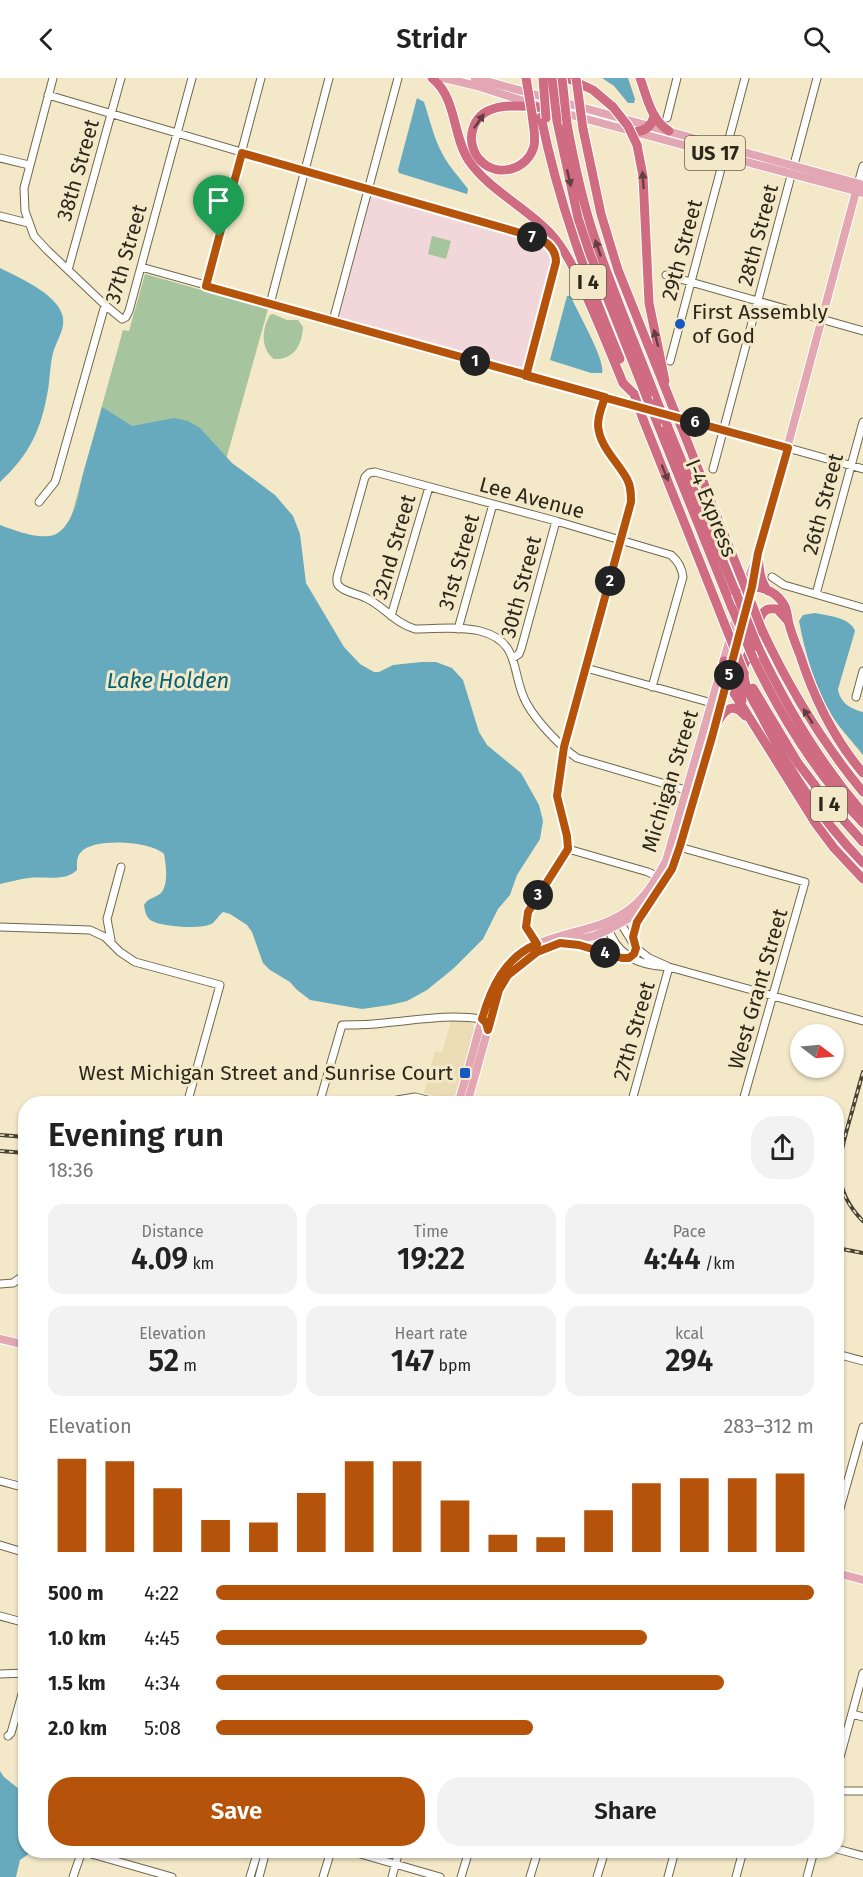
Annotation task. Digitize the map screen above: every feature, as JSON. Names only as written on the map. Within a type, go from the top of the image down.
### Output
[{"type":"highway","points":[[432,78],[445,94],[462,147],[470,162],[490,184],[543,225],[561,247],[581,283],[623,383],[634,394]]},
{"type":"highway","points":[[526,78],[542,114]]},
{"type":"highway","name":"I 4","points":[[537,78],[552,166],[579,258],[744,673],[798,763],[830,805],[863,842]]},
{"type":"highway","points":[[542,114],[506,106],[482,115],[474,125],[471,136],[473,149],[480,161],[491,168],[502,170],[514,168],[525,162],[531,154],[535,132],[542,114],[543,78]]},
{"type":"highway","name":"I-4 Express","points":[[552,78],[557,121],[578,218],[590,254],[652,400],[667,425],[739,593],[758,647],[779,692],[798,726],[863,813]]},
{"type":"highway","name":"I-4 Express","points":[[562,78],[567,124],[594,235],[652,400],[657,422],[732,608],[754,660],[798,742],[863,823]]},
{"type":"highway","points":[[567,78],[593,90],[613,107],[628,126],[637,145],[643,176],[649,303],[664,370],[667,396]]},
{"type":"highway","name":"I 4","points":[[576,78],[583,129],[601,214],[618,270],[667,396],[762,630],[791,688],[840,765],[863,792]]},
{"type":"highway","points":[[640,78],[654,116],[660,125],[674,133]]},
{"type":"highway","points":[[635,132],[650,126],[654,116]]},
{"type":"highway","points":[[758,553],[762,584],[784,604],[789,617],[788,622]]},
{"type":"highway","points":[[739,593],[752,587],[768,591]]},
{"type":"highway","points":[[863,773],[835,737],[808,680],[788,622],[777,609],[765,610],[739,681],[741,701],[766,745],[812,816],[834,848],[863,879]]},
{"type":"highway","points":[[724,661],[727,682],[749,716]]},
{"type":"highway","points":[[744,673],[744,681],[781,755],[802,790],[841,840],[863,863]]},
{"type":"highway","points":[[816,696],[849,750],[863,765]]},
{"type":"highway","points":[[715,727],[724,711],[738,710],[766,745]]},
{"type":"highway","points":[[840,765],[863,784]]},
{"type":"highway","points":[[812,816],[863,873]]},
{"type":"main road","name":"US 17","points":[[444,78],[487,89],[542,114],[635,132],[662,140],[726,151]]},
{"type":"main road","name":"US 17","points":[[475,78],[650,126],[726,151],[860,188]]},
{"type":"main road","points":[[662,140],[674,133]]},
{"type":"main road","name":"Michigan Street","points":[[618,920],[635,915],[652,901],[666,861],[676,845],[696,793],[752,587],[758,553],[860,188]]},
{"type":"main road","name":"Michigan Street","points":[[676,845],[687,789],[724,661],[739,593],[758,553]]},
{"type":"main road","name":"Michigan Street","points":[[460,1096],[482,1019],[495,983],[504,969],[516,957],[539,947],[594,936],[618,920],[661,879]]},
{"type":"main road","points":[[636,948],[633,937],[634,929],[652,901]]},
{"type":"main road","name":"Michigan Street","points":[[469,1096],[499,990],[508,975],[549,939],[608,926]]},
{"type":"main road","points":[[560,943],[579,945],[629,958]]},
{"type":"main road","points":[[0,1339],[18,1343]]},
{"type":"main road","points":[[844,1575],[863,1580]]},
{"type":"street","points":[[53,78],[24,188],[28,224],[34,236],[105,305]]},
{"type":"street","name":"38th Street","points":[[68,270],[121,78]]},
{"type":"street","name":"37th Street","points":[[39,501],[55,482],[105,305],[119,318],[126,317],[129,311],[192,78]]},
{"type":"street","points":[[206,286],[261,78]]},
{"type":"street","points":[[270,304],[329,78]]},
{"type":"street","points":[[333,321],[398,78]]},
{"type":"street","points":[[667,118],[677,78]]},
{"type":"street","name":"29th Street","points":[[670,361],[688,282],[746,78]]},
{"type":"street","name":"28th Street","points":[[713,470],[817,78]]},
{"type":"street","points":[[48,95],[538,238],[553,249],[556,258],[526,376]]},
{"type":"street","points":[[0,158],[29,165]]},
{"type":"street","name":"Michigan Street","points":[[860,188],[863,166]]},
{"type":"street","points":[[0,216],[28,224]]},
{"type":"street","points":[[141,267],[863,469]]},
{"type":"street","points":[[666,275],[863,331]]},
{"type":"street","points":[[539,947],[526,927],[528,912],[568,849],[557,796],[564,747],[631,502],[631,490],[627,480],[607,450],[598,426],[605,397]]},
{"type":"street","name":"26th Street","points":[[816,594],[863,422]]},
{"type":"street","name":"Lee Avenue","points":[[391,616],[367,598],[340,587],[337,583],[365,477],[375,472],[663,551],[678,561],[683,577],[652,687]]},
{"type":"street","name":"32nd Street","points":[[391,616],[429,487]]},
{"type":"street","name":"31st Street","points":[[458,629],[493,504]]},
{"type":"street","name":"30th Street","points":[[513,658],[519,654],[521,649],[556,521]]},
{"type":"street","points":[[772,577],[782,585],[863,608]]},
{"type":"street","points":[[391,616],[398,622],[415,629],[458,629],[480,631],[490,635],[504,644],[513,658],[526,703],[535,716],[578,759],[696,793]]},
{"type":"street","points":[[586,668],[712,703]]},
{"type":"street","points":[[856,697],[863,671]]},
{"type":"street","name":"West Grant Street","points":[[676,845],[806,882],[744,1096]]},
{"type":"street","points":[[568,849],[648,872],[661,879]]},
{"type":"street","points":[[111,941],[107,919],[121,867]]},
{"type":"street","points":[[0,927],[90,930],[99,928],[107,919]]},
{"type":"street","points":[[618,920],[636,948],[669,967]]},
{"type":"street","points":[[608,926],[619,947],[629,958],[641,963],[669,967],[863,1021]]},
{"type":"street","points":[[90,930],[111,941],[120,952],[135,962],[220,985],[189,1096]]},
{"type":"street","points":[[629,958],[634,954],[636,948]]},
{"type":"street","name":"27th Street","points":[[633,1096],[669,967]]},
{"type":"street","points":[[321,1096],[342,1025],[382,1024],[433,1017],[466,1017],[482,1019],[488,1030]]},
{"type":"street","points":[[0,1284],[13,1283],[18,1280]]},
{"type":"street","points":[[844,1356],[863,1360]]},
{"type":"street","points":[[844,1495],[863,1427]]},
{"type":"street","points":[[0,1481],[18,1486]]},
{"type":"street","points":[[0,1545],[18,1551]]},
{"type":"street","points":[[0,1616],[18,1621]]},
{"type":"street","points":[[844,1743],[863,1673]]},
{"type":"street","points":[[0,1674],[18,1674]]},
{"type":"street","points":[[8,1736],[11,1733],[18,1708]]},
{"type":"street","points":[[852,1714],[863,1717]]},
{"type":"street","points":[[844,1791],[863,1791]]},
{"type":"street","points":[[844,1851],[863,1856]]},
{"type":"street","points":[[73,1877],[79,1858]]},
{"type":"street","points":[[106,1858],[172,1877]]},
{"type":"street","points":[[250,1877],[256,1858]]},
{"type":"street","points":[[259,1877],[264,1858]]},
{"type":"street","points":[[323,1877],[329,1858]]},
{"type":"street","points":[[374,1858],[440,1877]]},
{"type":"street","points":[[392,1877],[397,1858]]},
{"type":"street","points":[[461,1877],[467,1858]]},
{"type":"street","points":[[530,1877],[535,1858]]},
{"type":"street","points":[[597,1877],[602,1858]]},
{"type":"street","points":[[668,1877],[673,1858]]},
{"type":"street","points":[[736,1877],[741,1858]]},
{"type":"street","points":[[807,1877],[812,1858]]},
{"type":"shaded area","points":[[374,193],[537,240],[550,249],[554,260],[524,371],[342,322],[339,318],[340,313],[371,195]]},
{"type":"shaded area","points":[[451,1021],[470,1022],[476,1028],[457,1096],[434,1096],[424,1093],[435,1051],[442,1053]]},
{"type":"green space","points":[[432,236],[451,241],[446,259],[428,254]]},
{"type":"green space","points":[[145,274],[268,309],[198,560],[69,525],[123,330],[129,331]]},
{"type":"green space","points":[[273,314],[287,320],[298,320],[303,327],[301,340],[296,350],[281,359],[274,359],[269,355],[264,344],[265,326],[270,315]]},
{"type":"water","points":[[602,78],[628,78],[635,99],[634,103],[628,103],[614,86]]},
{"type":"water","points":[[417,98],[424,102],[440,149],[468,189],[467,194],[399,173]]},
{"type":"water","points":[[0,268],[26,281],[52,299],[62,314],[63,324],[53,353],[48,390],[38,429],[27,451],[0,482]]},
{"type":"water","points":[[567,296],[572,299],[591,337],[600,358],[602,373],[591,373],[550,360]]},
{"type":"water","name":"Lake Holden","points":[[102,407],[132,426],[174,418],[188,421],[200,428],[232,463],[275,495],[293,516],[300,534],[306,583],[344,647],[360,664],[374,672],[393,665],[421,662],[436,662],[452,668],[463,680],[479,732],[487,745],[521,773],[539,805],[543,821],[540,839],[517,875],[510,895],[498,909],[483,939],[454,968],[427,990],[407,1001],[362,1009],[310,1000],[263,963],[252,932],[247,925],[230,914],[223,912],[213,923],[193,927],[174,926],[150,920],[144,905],[163,890],[166,869],[164,854],[148,846],[122,842],[97,844],[79,854],[77,870],[72,874],[54,878],[29,878],[0,884],[0,525],[26,534],[41,536],[60,532],[71,517],[76,505]]},
{"type":"water","points":[[815,613],[844,620],[855,631],[838,689],[847,705],[863,712],[863,755],[831,714],[811,669],[799,621],[803,615]]},
{"type":"water","points":[[0,1771],[18,1788],[18,1858],[23,1858],[20,1860],[16,1877],[0,1877]]},
{"type":"railway","points":[[844,1140],[863,1072]]},
{"type":"railway","points":[[0,1135],[18,1136]]},
{"type":"railway","points":[[0,1151],[18,1152]]},
{"type":"railway","points":[[844,1192],[863,1221]]},
{"type":"railway","points":[[844,1249],[863,1253]]},
{"type":"place","name":"First Assembly of God","points":[[680,324]]},
{"type":"place","name":"West Michigan Street and Sunrise Court","points":[[465,1073]]},
{"type":"route","points":[[219,237],[206,286],[526,376],[605,397],[599,415],[598,426],[607,450],[627,480],[631,490],[631,502],[564,747],[557,796],[568,849],[526,918],[526,927],[537,944],[516,957],[495,983],[482,1019],[488,1030],[499,990],[508,975],[537,952],[560,943],[579,945],[622,958],[629,958],[634,954],[636,948],[633,937],[634,929],[672,869],[680,846],[712,737],[752,587],[758,553],[788,448],[723,430],[526,376],[556,262],[553,249],[538,238],[242,153],[219,237]]}]
